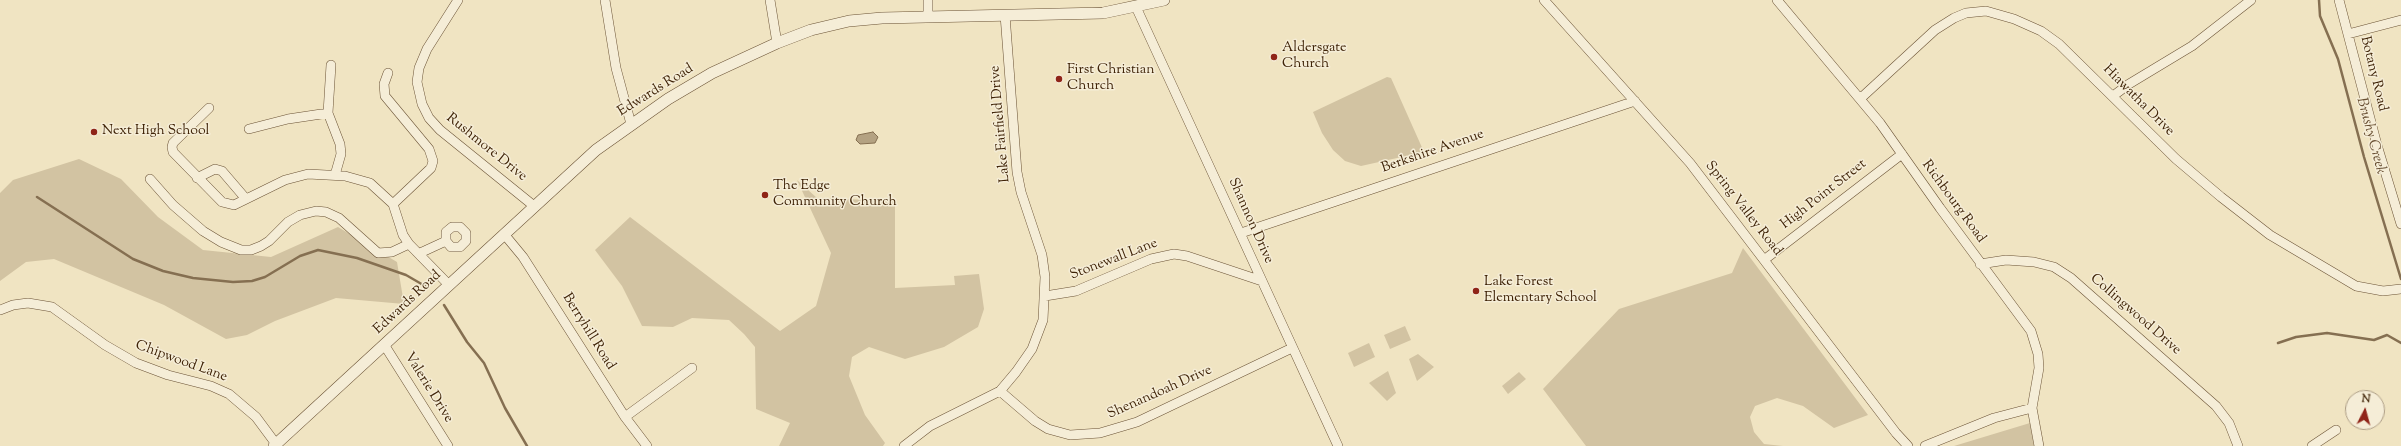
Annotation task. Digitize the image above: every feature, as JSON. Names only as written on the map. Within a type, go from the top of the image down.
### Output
[{"type":"street","name":"Rushmore Drive","points":[[458,0],[427,49],[418,68],[417,82],[422,104],[429,118],[440,130],[534,206]]},
{"type":"street","points":[[605,0],[616,68],[631,124]]},
{"type":"street","points":[[770,0],[777,43]]},
{"type":"street","points":[[928,0],[928,17]]},
{"type":"street","name":"Edwards Road","points":[[275,445],[385,346],[449,284],[596,150],[631,124],[689,86],[777,43],[811,30],[849,21],[882,18],[1088,14],[1136,7],[1164,0]]},
{"type":"street","name":"Spring Valley Road","points":[[1544,0],[1690,163],[1896,433],[1908,446]]},
{"type":"street","name":"Richbourg Road","points":[[1777,0],[1861,98],[1980,264],[2025,321],[2035,341],[2039,368],[2032,408],[2039,446]]},
{"type":"street","points":[[2113,96],[2192,46],[2251,0]]},
{"type":"street","name":"Botany Road","points":[[2339,0],[2376,145],[2401,224]]},
{"type":"street","name":"Shannon Drive","points":[[1136,7],[1338,446]]},
{"type":"street","name":"Hiawatha Drive","points":[[1861,98],[1939,27],[1954,18],[1974,11],[1991,12],[2014,18],[2041,31],[2058,44],[2196,177],[2270,235],[2356,286],[2370,290],[2399,290]]},
{"type":"street","name":"Lake Fairfield Drive","points":[[904,446],[930,426],[1000,390],[1016,372],[1032,349],[1043,320],[1045,296],[1042,255],[1021,192],[1017,172],[1005,15]]},
{"type":"street","points":[[2348,34],[2401,20]]},
{"type":"street","points":[[331,65],[328,113],[341,149],[335,175]]},
{"type":"street","points":[[388,73],[384,84],[385,96],[430,149],[433,161],[431,168],[393,204]]},
{"type":"street","name":"Berkshire Avenue","points":[[1240,233],[1635,101]]},
{"type":"street","points":[[209,108],[173,143],[172,147],[173,152],[222,202],[228,205],[234,205],[285,180],[308,174],[335,175],[370,183],[393,204],[403,235],[409,244],[420,253],[449,284]]},
{"type":"street","points":[[249,129],[288,119],[328,113]]},
{"type":"street","name":"High Point Street","points":[[1764,260],[1902,154]]},
{"type":"street","points":[[197,178],[215,169],[222,171],[246,199]]},
{"type":"street","points":[[150,180],[173,205],[202,231],[221,242],[241,250],[251,250],[261,246],[270,241],[288,222],[300,215],[316,211],[326,212],[339,218],[358,234],[367,245],[378,253],[392,252],[409,244]]},
{"type":"street","name":"Berryhill Road","points":[[504,234],[523,258],[625,417],[647,446]]},
{"type":"street","points":[[420,253],[446,241]]},
{"type":"street","name":"Stonewall Lane","points":[[1045,296],[1076,291],[1151,260],[1174,254],[1194,258],[1262,281]]},
{"type":"street","name":"Collingwood Drive","points":[[1980,264],[2006,260],[2034,262],[2054,268],[2071,278],[2216,406],[2229,423],[2238,446]]},
{"type":"street","name":"Chipwood Lane","points":[[0,310],[13,305],[28,303],[52,307],[105,345],[136,363],[168,375],[211,386],[229,394],[256,417],[275,445]]},
{"type":"street","name":"Valerie Drive","points":[[385,346],[448,446]]},
{"type":"street","name":"Shenandoah Drive","points":[[1000,390],[1035,421],[1048,429],[1070,435],[1100,433],[1137,422],[1292,348]]},
{"type":"street","points":[[625,417],[692,368]]},
{"type":"street","points":[[1925,446],[1994,418],[2032,408]]},
{"type":"street","points":[[2312,446],[2336,430]]},
{"type":"shaded area","points":[[1387,77],[1391,78],[1424,152],[1361,166],[1345,161],[1333,150],[1322,133],[1313,112]]},
{"type":"shaded area","points":[[873,132],[878,137],[875,143],[860,144],[856,140],[858,135]]},
{"type":"shaded area","points":[[79,159],[121,179],[158,217],[203,250],[271,257],[338,227],[397,262],[404,304],[336,298],[275,321],[247,335],[226,339],[164,305],[54,259],[26,262],[0,281],[0,193],[13,180]]},
{"type":"shaded area","points":[[797,180],[817,198],[895,201],[895,288],[955,285],[954,276],[979,274],[984,309],[978,327],[944,347],[905,359],[869,347],[852,357],[849,376],[865,415],[885,443],[883,446],[779,446],[790,423],[756,409],[755,347],[744,334],[729,320],[692,318],[673,327],[642,326],[622,286],[595,250],[630,217],[780,331],[816,306],[831,253]]},
{"type":"shaded area","points":[[1743,248],[1868,415],[1834,428],[1803,406],[1777,398],[1755,406],[1750,417],[1754,432],[1764,444],[1783,446],[1586,446],[1543,389],[1619,309],[1732,273]]},
{"type":"shaded area","points":[[1405,326],[1411,340],[1390,349],[1384,335]]},
{"type":"shaded area","points":[[1369,343],[1375,357],[1354,367],[1348,353]]},
{"type":"shaded area","points":[[1418,354],[1434,367],[1417,381],[1409,359]]},
{"type":"shaded area","points":[[1388,371],[1396,393],[1387,401],[1369,383]]},
{"type":"shaded area","points":[[1519,372],[1526,379],[1508,394],[1502,386]]},
{"type":"shaded area","points":[[2030,423],[2034,446],[1954,446]]},
{"type":"waterway","name":"Brushy Creek","points":[[2319,0],[2320,16],[2338,59],[2364,157],[2401,279]]},
{"type":"waterway","points":[[37,197],[133,259],[163,271],[193,278],[233,282],[252,281],[265,277],[300,256],[318,250],[357,258],[406,275],[425,286]]},
{"type":"waterway","points":[[444,305],[467,342],[484,363],[505,408],[527,446]]},
{"type":"waterway","points":[[2278,343],[2296,337],[2327,333],[2374,340],[2387,335],[2401,343]]},
{"type":"place","name":"Aldersgate Church","points":[[1274,57]]},
{"type":"place","name":"First Christian Church","points":[[1059,79]]},
{"type":"place","name":"Next High School","points":[[94,132]]},
{"type":"place","name":"The Edge Community Church","points":[[765,195]]},
{"type":"place","name":"Lake Forest Elementary School","points":[[1476,291]]}]
